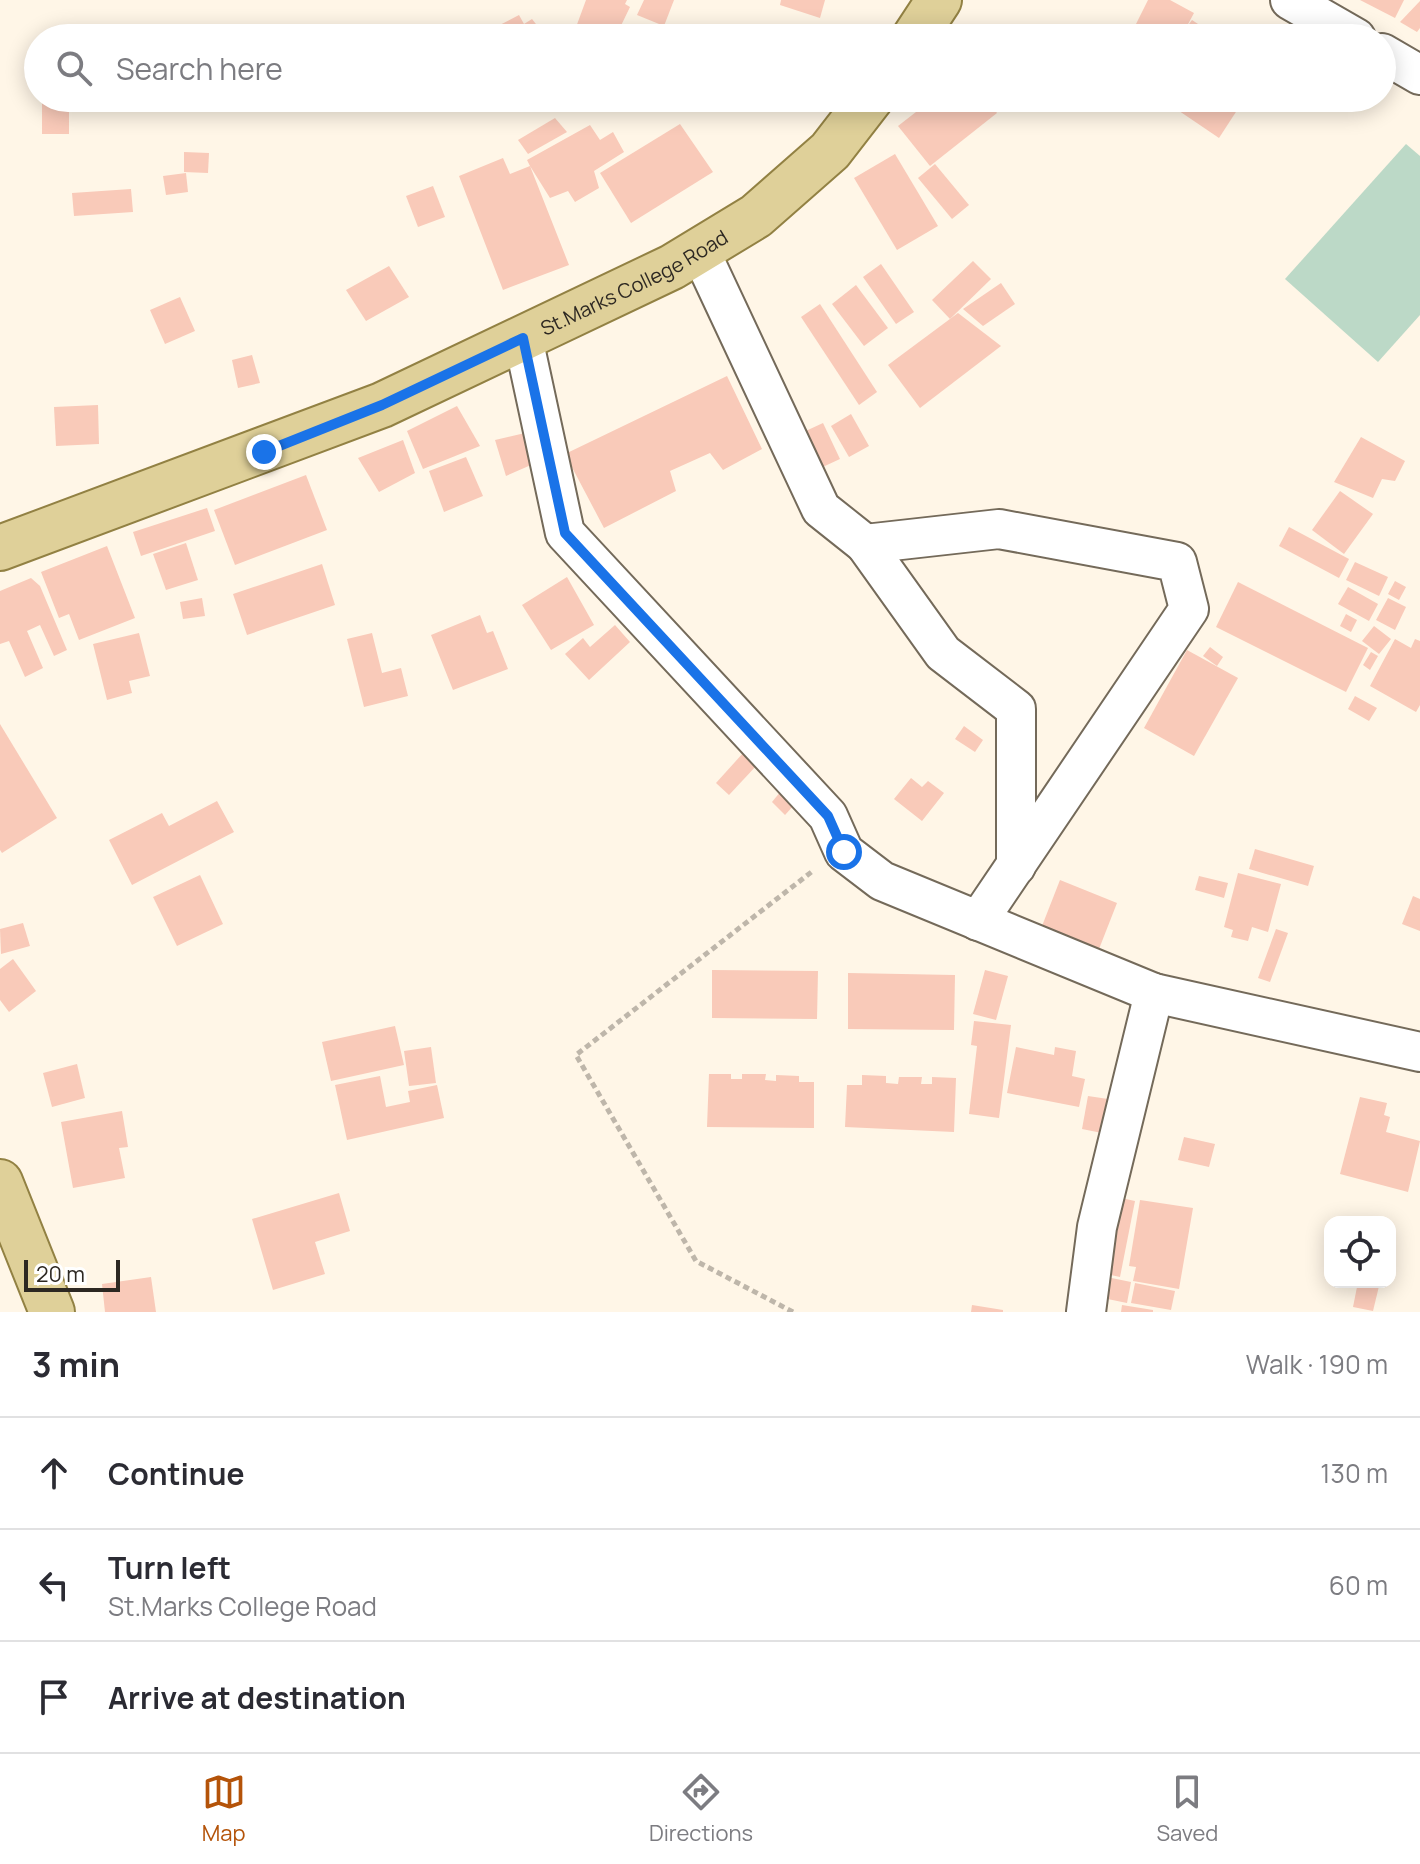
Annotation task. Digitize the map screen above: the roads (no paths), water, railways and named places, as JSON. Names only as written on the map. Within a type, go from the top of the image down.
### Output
[{"type":"main road","points":[[923,24],[939,0]]},
{"type":"main road","name":"St.Marks College Road","points":[[0,548],[368,411],[700,251],[756,216],[830,151],[860,112]]},
{"type":"main road","points":[[0,1182],[52,1312]]},
{"type":"street","points":[[1290,0],[1332,24]]},
{"type":"street","points":[[1396,61],[1420,75]]},
{"type":"street","points":[[700,251],[821,509],[865,544],[943,653],[1016,709],[1016,866]]},
{"type":"street","points":[[523,338],[565,533],[828,816],[844,852],[882,881],[1154,993],[1420,1052]]},
{"type":"street","points":[[865,544],[999,529],[1177,562],[1189,609],[978,921]]},
{"type":"street","points":[[1086,1312],[1097,1227],[1154,993]]}]
